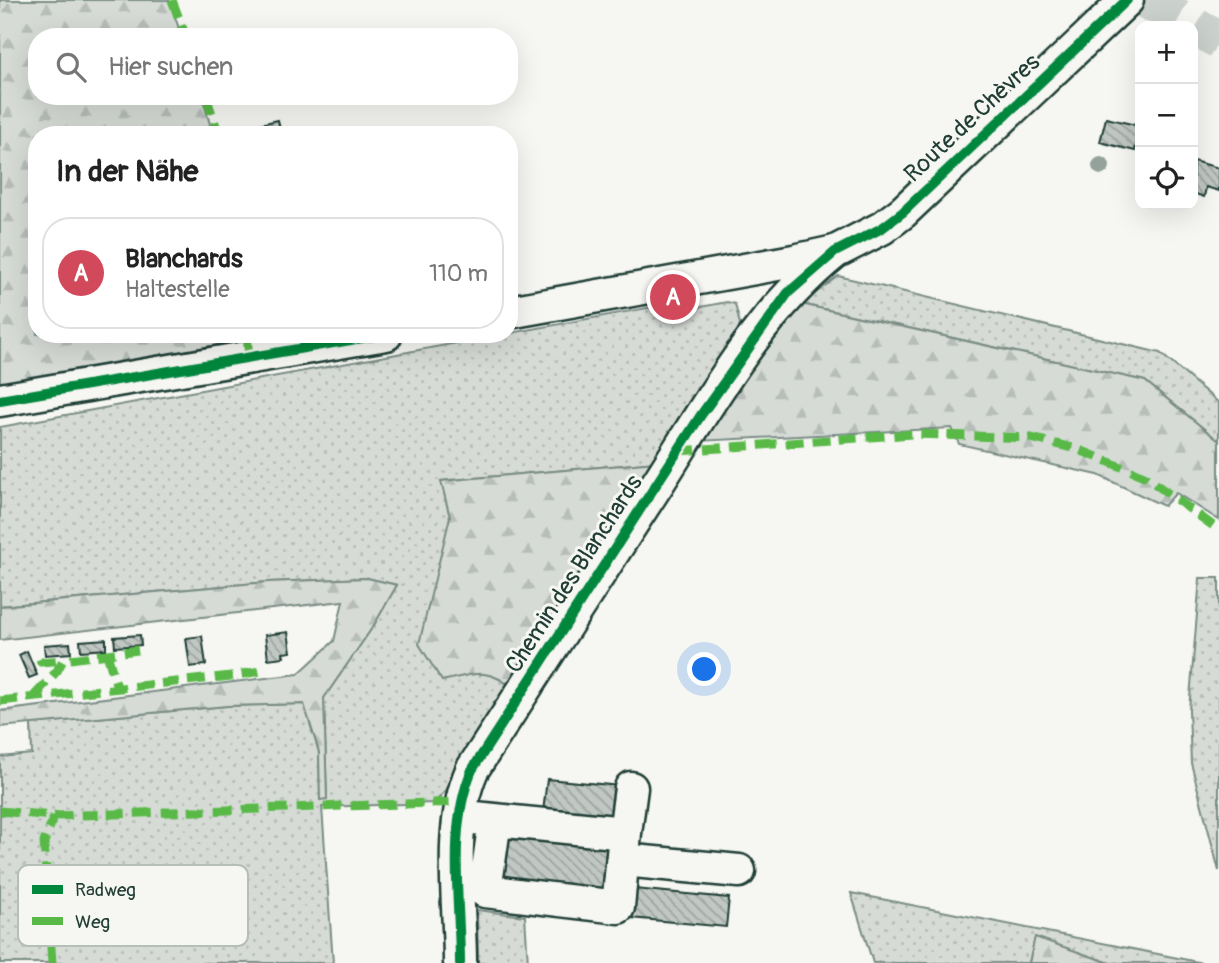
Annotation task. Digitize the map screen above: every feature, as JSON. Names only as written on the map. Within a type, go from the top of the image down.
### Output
[{"type":"street","name":"Route de Chèvres","points":[[518,310],[835,252],[882,228],[903,212],[1127,0]]},
{"type":"street","name":"Chemin des Blanchards","points":[[460,963],[460,816],[465,787],[472,770],[695,424],[754,338],[788,293],[835,252]]},
{"type":"street","points":[[722,274],[746,284],[762,305],[762,320],[754,338]]},
{"type":"street","points":[[0,400],[333,343]]},
{"type":"street","points":[[495,820],[485,891],[618,907],[631,788]]},
{"type":"street","points":[[460,816],[495,820],[739,871]]},
{"type":"green space","points":[[0,0],[169,0],[179,28],[28,28],[28,105],[205,105],[210,126],[28,126],[28,343],[234,343],[235,352],[0,389]]},
{"type":"green space","points":[[838,276],[1160,353],[1219,403],[1219,441],[1145,381],[801,304]]},
{"type":"green space","points":[[727,302],[735,304],[740,324],[734,346],[657,462],[441,481],[450,517],[443,551],[442,680],[488,674],[514,689],[457,779],[434,803],[322,807],[333,963],[0,963],[0,757],[32,754],[31,724],[227,706],[304,704],[319,752],[320,799],[327,799],[324,698],[374,625],[397,585],[367,578],[268,582],[0,606],[0,427],[457,343],[518,343],[518,332],[669,304],[690,309]]},
{"type":"green space","points":[[801,304],[1145,381],[1219,441],[1219,520],[1176,493],[1164,506],[1098,475],[959,444],[952,428],[698,441],[751,361]]},
{"type":"green space","points":[[657,462],[514,689],[496,677],[480,674],[442,681],[419,644],[450,517],[441,481]]},
{"type":"green space","points":[[367,578],[397,585],[374,625],[324,698],[327,799],[320,800],[319,752],[304,704],[227,706],[0,727],[0,711],[298,674],[334,641],[343,601],[0,640],[0,606],[268,582]]},
{"type":"green space","points":[[1200,578],[1219,578],[1219,871],[1191,763],[1189,710]]},
{"type":"green space","points":[[851,893],[1203,963],[1110,963],[1035,938],[1029,963],[873,963]]},
{"type":"green space","points":[[477,910],[525,916],[528,963],[478,963]]},
{"type":"green space","points":[[1035,937],[1110,963],[1029,963]]},
{"type":"building","points":[[1106,118],[1135,125],[1135,151],[1100,142]]},
{"type":"building","points":[[278,120],[279,126],[251,126]]},
{"type":"building","points":[[1198,162],[1219,168],[1219,191],[1206,187],[1204,197],[1198,195]]},
{"type":"building","points":[[288,632],[291,652],[283,653],[284,657],[268,659],[265,635]]},
{"type":"building","points":[[140,635],[141,645],[115,647],[114,637]]},
{"type":"building","points":[[202,636],[206,665],[190,667],[186,638]]},
{"type":"building","points":[[106,639],[106,649],[81,651],[80,641]]},
{"type":"building","points":[[70,643],[71,653],[45,655],[44,645]]},
{"type":"building","points":[[27,651],[37,675],[29,678],[19,655]]},
{"type":"building","points":[[547,779],[620,786],[617,820],[543,812]]},
{"type":"building","points":[[497,835],[615,847],[611,893],[493,881]]},
{"type":"building","points":[[634,889],[729,898],[726,927],[631,918]]},
{"type":"tunnel","points":[[1146,0],[1219,40]]},
{"type":"marked path","points":[[172,0],[183,28]]},
{"type":"marked path","points":[[209,105],[216,126]]},
{"type":"marked path","points":[[248,343],[249,359]]},
{"type":"marked path","points":[[678,451],[913,434],[1031,438],[1077,449],[1144,476],[1219,530]]},
{"type":"marked path","points":[[34,696],[57,671],[63,660],[138,650]]},
{"type":"marked path","points":[[107,654],[117,687]]},
{"type":"marked path","points":[[40,659],[41,662],[63,660]]},
{"type":"marked path","points":[[0,701],[267,670]]},
{"type":"marked path","points":[[0,811],[54,816],[461,802]]},
{"type":"marked path","points":[[46,865],[44,842],[54,816]]},
{"type":"marked path","points":[[51,946],[52,963]]},
{"type":"cycle path","points":[[460,963],[457,840],[464,792],[472,770],[701,415],[788,293],[835,252],[882,228],[903,212],[1127,0]]},
{"type":"cycle path","points":[[0,400],[333,343]]},
{"type":"place","name":"Blanchards","points":[[673,297]]}]
